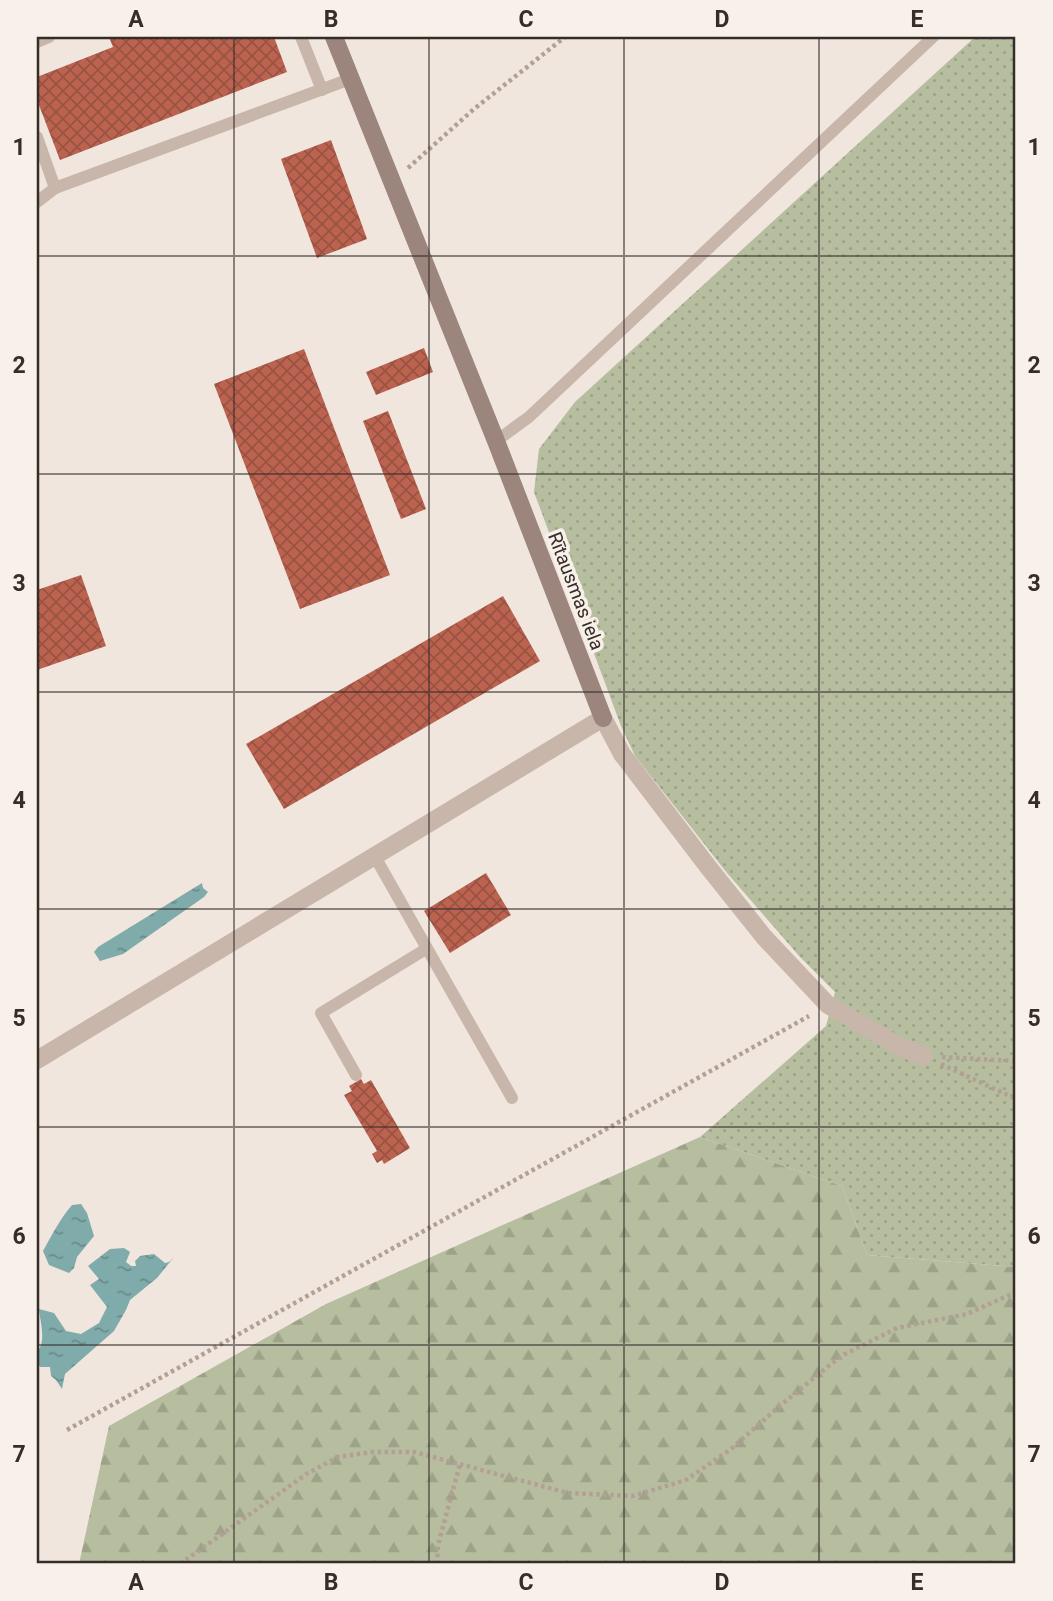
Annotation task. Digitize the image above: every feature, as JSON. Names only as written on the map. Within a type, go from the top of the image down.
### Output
[{"type":"street","name":"Rītausmas iela","points":[[334,37],[603,718],[622,754],[764,937],[828,1005],[902,1048],[924,1056]]},
{"type":"street","points":[[37,1060],[603,718]]},
{"type":"lane","points":[[37,42],[49,37]]},
{"type":"lane","points":[[301,37],[322,90]]},
{"type":"lane","points":[[495,441],[529,417],[933,37]]},
{"type":"lane","points":[[37,202],[55,188],[350,79]]},
{"type":"lane","points":[[37,137],[55,188]]},
{"type":"lane","points":[[374,855],[512,1098]]},
{"type":"lane","points":[[355,1075],[321,1013],[426,949]]},
{"type":"path","points":[[392,182],[474,109],[565,37]]},
{"type":"path","points":[[66,1430],[828,1005]]},
{"type":"path","points":[[924,1056],[1016,1061]]},
{"type":"path","points":[[924,1056],[1016,1099]]},
{"type":"path","points":[[180,1564],[308,1473],[338,1457],[373,1452],[414,1452],[568,1493],[633,1496],[686,1480],[732,1449],[841,1356],[897,1328],[967,1314],[1016,1292]]},
{"type":"path","points":[[437,1564],[438,1545],[460,1464]]},
{"type":"green space","points":[[975,37],[1016,37],[1016,1267],[867,1255],[842,1186],[700,1137],[826,1026],[835,992],[800,957],[727,873],[635,756],[621,726],[534,492],[539,449],[575,402]]},
{"type":"green space","points":[[700,1137],[842,1186],[867,1255],[1016,1267],[1016,1564],[79,1564],[109,1426],[326,1304]]},
{"type":"water","points":[[202,883],[208,892],[204,897],[123,954],[100,961],[94,952],[98,947]]},
{"type":"water","points":[[81,1204],[87,1213],[94,1236],[77,1257],[74,1268],[69,1273],[49,1265],[43,1251],[72,1205]]},
{"type":"water","points":[[124,1248],[130,1252],[126,1262],[131,1266],[136,1266],[135,1261],[140,1256],[154,1254],[165,1263],[174,1257],[157,1278],[130,1300],[114,1331],[65,1374],[62,1389],[51,1376],[50,1367],[40,1367],[38,1363],[42,1336],[39,1309],[54,1313],[66,1331],[81,1334],[99,1323],[107,1307],[90,1285],[99,1279],[88,1266],[110,1249]]},
{"type":"building","points":[[109,37],[274,37],[287,72],[60,160],[37,100],[37,77],[113,47]]},
{"type":"building","points":[[331,140],[367,239],[317,258],[281,159]]},
{"type":"building","points":[[424,348],[433,372],[376,395],[366,372]]},
{"type":"building","points":[[304,349],[390,575],[300,609],[214,384]]},
{"type":"building","points":[[388,411],[426,509],[401,519],[363,421]]},
{"type":"building","points":[[81,575],[106,646],[37,670],[37,590]]},
{"type":"building","points":[[503,596],[540,661],[284,809],[246,744]]},
{"type":"building","points":[[486,873],[511,915],[450,953],[424,911]]},
{"type":"building","points":[[361,1079],[364,1084],[371,1080],[410,1148],[384,1164],[382,1160],[377,1163],[372,1154],[377,1151],[344,1095],[352,1091],[349,1086]]}]
